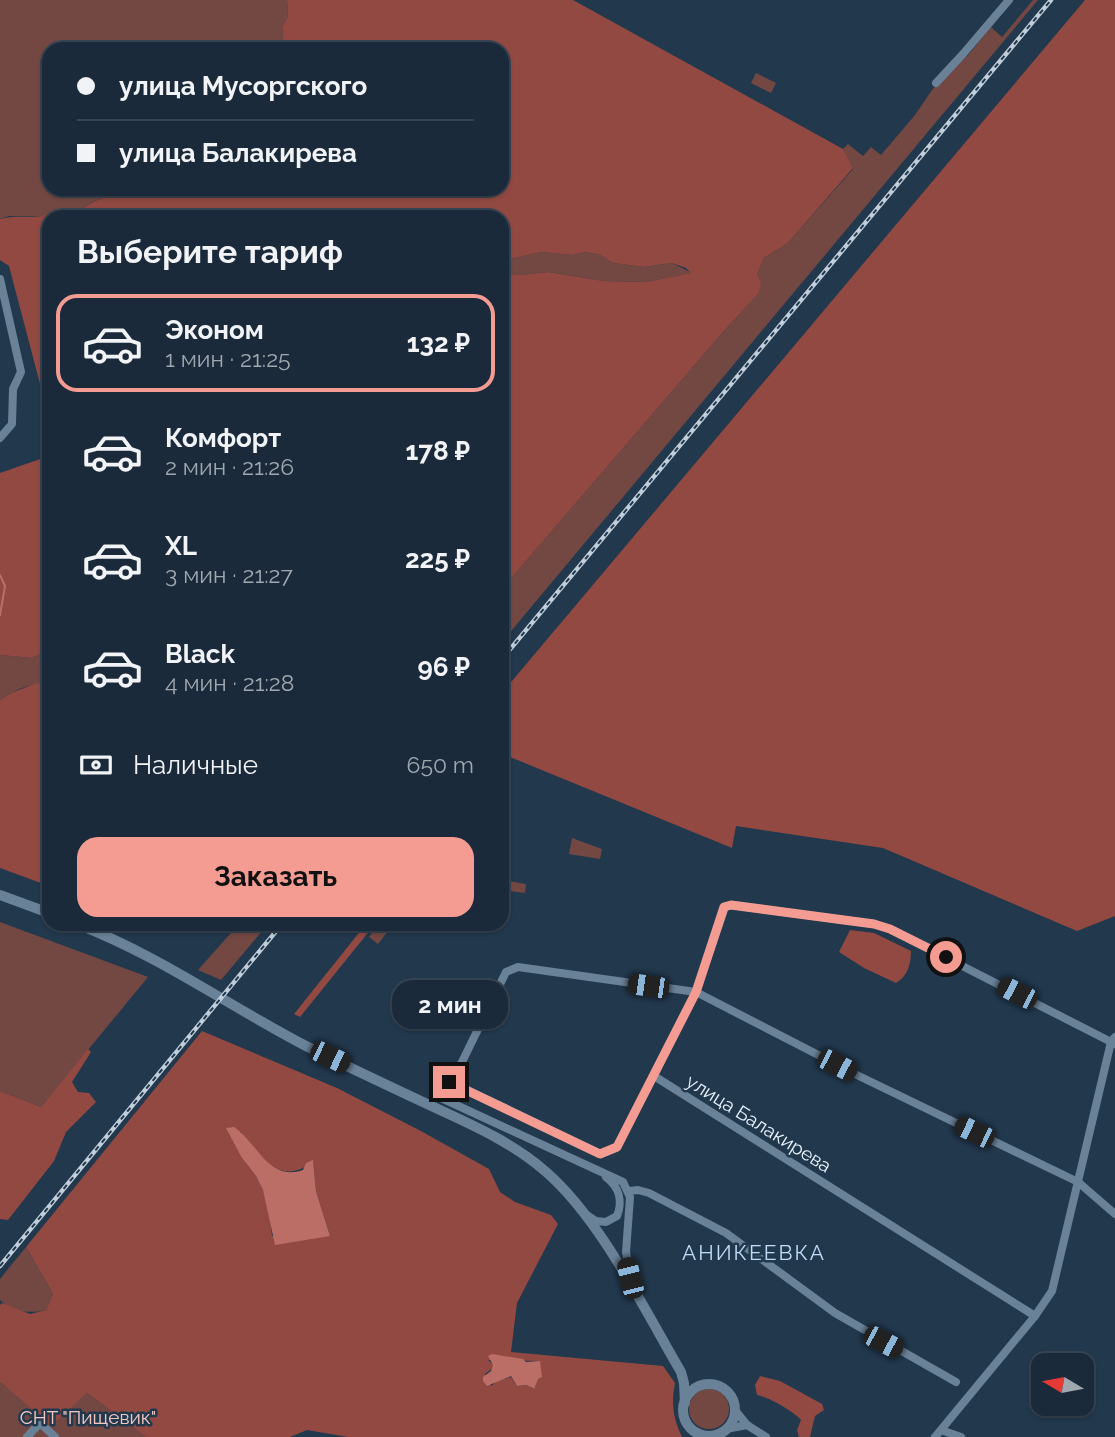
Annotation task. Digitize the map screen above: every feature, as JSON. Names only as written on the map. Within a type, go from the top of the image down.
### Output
[{"type":"street","points":[[936,83],[1009,0]]},
{"type":"street","points":[[0,279],[22,372],[13,389],[12,424],[0,438]]},
{"type":"street","points":[[0,895],[42,910]]},
{"type":"street","points":[[449,1082],[600,1154],[617,1147],[696,992],[724,907],[731,905],[874,924],[890,929],[1114,1041],[1056,1282],[1035,1316],[938,1434]]},
{"type":"street","points":[[93,931],[138,950],[258,1020],[491,1134],[522,1152],[546,1171],[581,1210],[641,1302],[681,1372],[685,1418],[694,1433],[709,1435],[747,1425]]},
{"type":"street","points":[[641,1302],[627,1264],[629,1191],[623,1182],[439,1097],[462,1062],[506,972],[517,967],[696,992],[861,1077],[1078,1182],[1115,1214]]},
{"type":"street","name":"улица Балакирева","points":[[654,1076],[1035,1316]]},
{"type":"street","points":[[581,1210],[591,1218],[606,1222],[614,1219],[620,1210],[618,1190],[612,1181],[596,1169]]},
{"type":"street","points":[[629,1191],[649,1193],[726,1233],[835,1313],[956,1381]]},
{"type":"street","points":[[681,1372],[698,1383],[724,1388],[730,1394],[735,1410],[747,1425],[766,1437]]},
{"type":"street","points":[[685,1403],[693,1390],[708,1384]]},
{"type":"street","points":[[719,1433],[733,1418],[735,1410]]},
{"type":"street","points":[[27,1437],[40,1423],[55,1437]]},
{"type":"street","points":[[938,1434],[961,1437]]},
{"type":"green space","points":[[0,0],[287,0],[288,16],[282,27],[282,42],[42,42],[42,196],[110,196],[81,210],[42,210],[42,216],[9,216],[0,219]]},
{"type":"green space","points":[[1033,0],[1038,0],[509,634],[509,581],[759,293],[757,275],[764,258],[788,243],[853,169],[843,149],[848,144],[863,156],[871,147],[881,155],[932,90],[969,54],[991,27],[1002,37]]},
{"type":"green space","points":[[756,73],[776,83],[771,93],[751,83]]},
{"type":"green space","points":[[541,252],[572,255],[586,252],[600,255],[613,263],[643,267],[672,263],[692,273],[646,282],[604,281],[548,272],[520,275],[509,274],[509,259]]},
{"type":"green space","points":[[42,653],[42,685],[23,688],[0,700],[0,655],[32,658]]},
{"type":"green space","points":[[572,838],[602,849],[600,859],[569,854]]},
{"type":"green space","points":[[509,881],[526,884],[525,893],[509,891]]},
{"type":"green space","points":[[0,922],[148,977],[41,1107],[0,1091]]},
{"type":"green space","points":[[233,931],[262,931],[221,980],[198,970]]},
{"type":"green space","points":[[374,931],[388,931],[378,944],[369,937]]},
{"type":"green space","points":[[26,1247],[53,1294],[46,1310],[22,1311],[0,1300],[0,1279]]},
{"type":"green space","name":"СНТ \"Пищевик\"","points":[[0,1382],[50,1425],[87,1393],[146,1437],[0,1437]]},
{"type":"green space","points":[[709,1389],[717,1390],[723,1395],[728,1401],[728,1417],[723,1423],[717,1428],[709,1429],[701,1428],[695,1423],[690,1417],[689,1409],[690,1401],[695,1395],[701,1390]]},
{"type":"shaded area","points":[[287,0],[573,0],[843,149],[853,168],[788,243],[764,258],[757,275],[761,282],[759,293],[509,581],[509,274],[548,272],[604,281],[646,282],[691,273],[672,263],[643,267],[613,263],[600,255],[586,252],[572,255],[541,252],[509,259],[509,210],[81,210],[110,196],[509,196],[509,42],[281,42],[282,27],[288,16]]},
{"type":"shaded area","points":[[1085,0],[1115,0],[1115,916],[1077,931],[883,848],[736,826],[732,848],[509,758],[509,685]]},
{"type":"shaded area","points":[[42,216],[42,391],[9,266],[0,260],[0,219]]},
{"type":"shaded area","points":[[42,458],[42,653],[32,658],[0,655],[0,473]]},
{"type":"shaded area","points":[[37,683],[42,684],[42,883],[0,868],[0,700]]},
{"type":"shaded area","points":[[850,930],[874,933],[911,951],[909,965],[903,977],[896,983],[864,968],[839,952]]},
{"type":"shaded area","points":[[360,931],[369,931],[300,1017],[294,1014]]},
{"type":"shaded area","points":[[202,1031],[337,1088],[419,1130],[489,1169],[500,1192],[515,1202],[551,1215],[558,1224],[517,1303],[511,1352],[663,1366],[675,1383],[674,1410],[682,1437],[348,1437],[307,1430],[290,1437],[146,1437],[87,1393],[51,1426],[0,1382],[0,1305],[2,1303],[30,1314],[46,1310],[53,1294],[26,1247]],"holes":[[[240,1131],[263,1159],[281,1170],[302,1169],[313,1161],[316,1191],[330,1236],[272,1236],[268,1203],[256,1176],[242,1158]],[[488,1360],[540,1361],[533,1389],[528,1385],[517,1386],[511,1377],[491,1386],[485,1374],[494,1365]]]},
{"type":"shaded area","points":[[88,1049],[91,1052],[72,1082],[78,1092],[89,1093],[96,1102],[66,1132],[54,1161],[8,1220],[0,1219],[0,1091],[41,1107]]},
{"type":"shaded area","points":[[234,1127],[264,1159],[281,1170],[303,1170],[306,1163],[313,1160],[316,1191],[330,1236],[275,1245],[263,1190],[226,1128]]},
{"type":"shaded area","points":[[492,1354],[523,1359],[526,1362],[540,1361],[542,1377],[538,1379],[534,1389],[527,1385],[517,1386],[511,1376],[487,1386],[483,1377],[491,1371],[493,1365],[488,1356]]},
{"type":"shaded area","points":[[760,1376],[780,1381],[822,1404],[824,1410],[815,1416],[810,1437],[799,1437],[797,1430],[801,1420],[797,1416],[774,1401],[757,1395],[755,1385]]},
{"type":"waterway","points":[[0,575],[5,586],[0,615]]},
{"type":"railway","points":[[509,651],[1051,0]]},
{"type":"railway","points":[[0,1266],[276,931]]},
{"type":"district","name":"АНИКЕЕВКА","points":[[754,1252]]},
{"type":"route","points":[[449,1082],[600,1154],[617,1147],[654,1076],[696,992],[724,907],[731,905],[874,924],[890,929],[946,957]]}]
